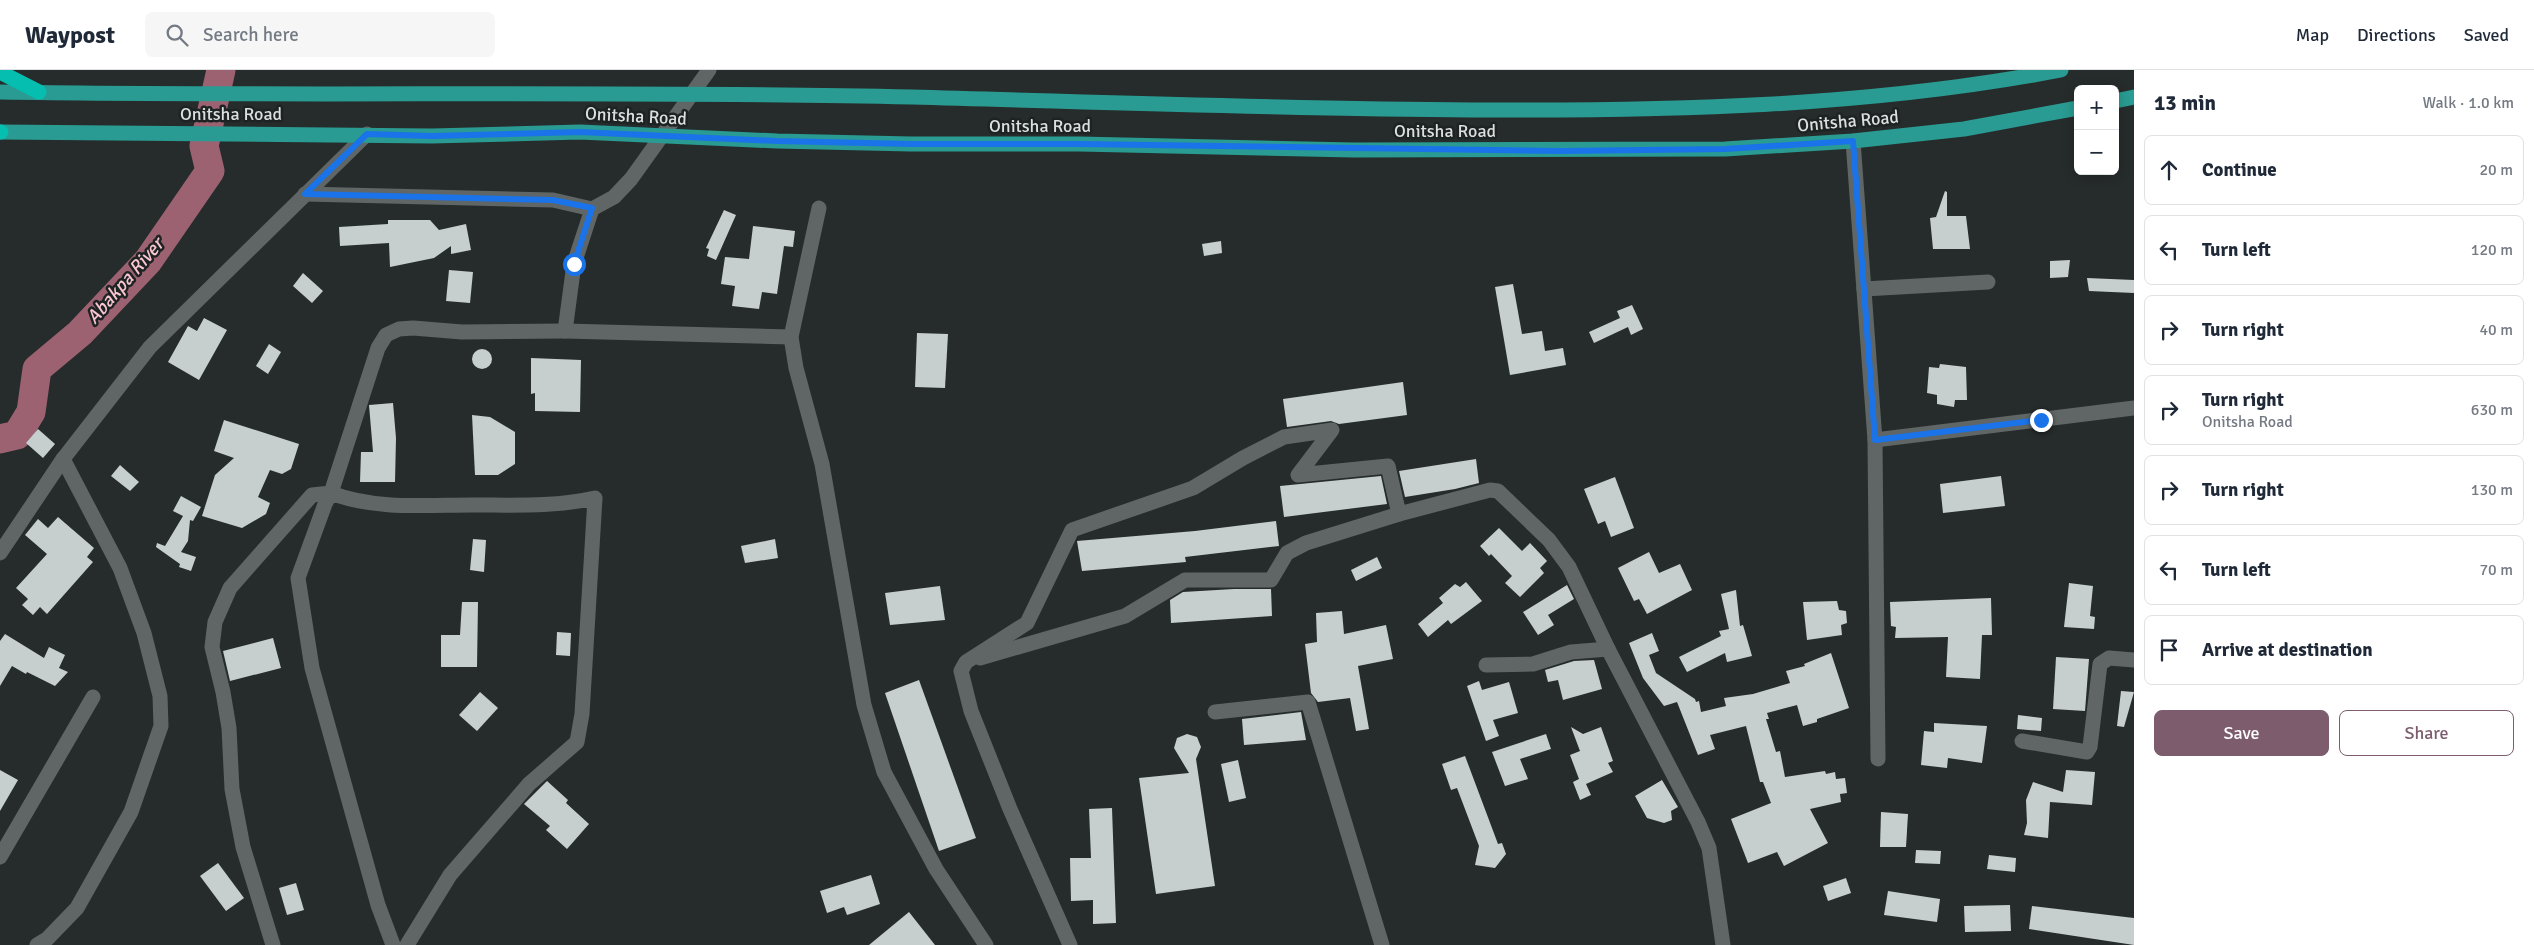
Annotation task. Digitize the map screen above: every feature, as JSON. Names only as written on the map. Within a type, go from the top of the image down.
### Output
[{"type":"highway","points":[[0,72],[39,92]]},
{"type":"main road","name":"Onitsha Road","points":[[0,92],[911,97],[1394,109],[1695,109],[1891,95],[2002,81],[2061,70]]},
{"type":"main road","points":[[2119,100],[2134,97]]},
{"type":"main road","name":"Onitsha Road","points":[[0,132],[432,136],[580,132],[777,141],[911,144],[1079,144],[1562,151],[1725,149],[1853,141],[1964,129],[2074,109]]},
{"type":"street","points":[[305,194],[553,200],[592,208],[614,197],[631,180],[709,70]]},
{"type":"street","points":[[0,553],[64,459],[150,347],[367,134]]},
{"type":"street","points":[[1853,141],[1875,440],[1878,759]]},
{"type":"street","points":[[565,331],[574,264],[592,208]]},
{"type":"street","points":[[819,208],[791,337],[796,368],[822,464],[864,706],[884,772],[936,869],[986,945]]},
{"type":"street","points":[[1864,288],[1988,282]]},
{"type":"street","points":[[393,945],[378,905],[312,668],[298,578],[332,493],[378,348],[386,335],[399,329],[413,328],[462,332],[565,331],[791,337]]},
{"type":"street","points":[[1875,440],[2134,408]]},
{"type":"street","points":[[1070,945],[1010,809],[971,711],[961,671],[966,662],[1027,623],[1072,530],[1193,488],[1284,437],[1332,430],[1298,475],[1388,466],[1398,514]]},
{"type":"street","points":[[37,945],[47,939],[77,908],[131,812],[161,726],[160,696],[144,633],[124,577],[64,459]]},
{"type":"street","points":[[966,662],[1125,616],[1185,580],[1271,580],[1287,553],[1306,544],[1398,514],[1490,490],[1498,491],[1561,554],[1698,822],[1708,848],[1723,945]]},
{"type":"street","points":[[273,945],[243,847],[229,758],[229,728],[212,637],[222,601],[230,588],[312,495],[332,493],[345,498],[401,505],[567,505],[595,498],[582,714],[577,742],[529,784],[450,875],[407,945]]},
{"type":"street","points":[[1486,665],[1533,664],[1572,652],[1608,649]]},
{"type":"street","points":[[2022,741],[2088,752],[2100,664],[2110,658],[2134,660]]},
{"type":"street","points":[[0,857],[92,697]]},
{"type":"street","points":[[1215,712],[1308,702],[1382,945]]},
{"type":"building","points":[[1945,191],[1947,192],[1947,216],[1966,216],[1970,249],[1933,249],[1930,218],[1936,217]]},
{"type":"building","points":[[724,210],[736,215],[716,260],[707,256],[709,249],[706,248]]},
{"type":"building","points":[[388,220],[430,220],[439,230],[466,224],[471,250],[451,254],[451,246],[434,258],[390,267],[389,243],[340,246],[339,227],[388,224]]},
{"type":"building","points":[[753,226],[795,231],[793,247],[784,246],[777,294],[762,292],[759,309],[732,306],[735,286],[721,284],[725,257],[749,259]]},
{"type":"building","points":[[1221,241],[1222,253],[1204,256],[1202,244]]},
{"type":"building","points":[[2070,260],[2068,277],[2050,278],[2050,261]]},
{"type":"building","points":[[449,270],[473,272],[470,303],[446,301]]},
{"type":"building","points":[[303,273],[323,291],[312,303],[293,286]]},
{"type":"building","points":[[2087,278],[2134,280],[2134,293],[2089,291]]},
{"type":"building","points":[[1513,284],[1522,334],[1542,331],[1545,351],[1563,348],[1566,365],[1510,375],[1495,287]]},
{"type":"building","points":[[1632,305],[1643,329],[1631,335],[1628,327],[1594,343],[1589,332],[1620,318],[1617,311]]},
{"type":"building","points":[[204,318],[227,330],[199,380],[168,362],[188,326],[197,331]]},
{"type":"building","points":[[917,333],[948,334],[945,388],[915,387]]},
{"type":"building","points":[[269,344],[281,352],[268,374],[256,366]]},
{"type":"building","points":[[482,349],[489,352],[492,359],[489,366],[482,369],[475,366],[472,359],[475,352]]},
{"type":"building","points":[[531,358],[581,360],[580,412],[535,411],[535,393],[531,394]]},
{"type":"building","points":[[1940,364],[1966,367],[1967,400],[1955,400],[1954,407],[1937,404],[1937,395],[1927,393],[1929,367],[1939,368]]},
{"type":"building","points":[[1403,382],[1407,415],[1339,424],[1331,421],[1287,427],[1283,399]]},
{"type":"building","points":[[393,403],[396,438],[395,482],[360,482],[361,452],[373,452],[369,405]]},
{"type":"building","points":[[472,415],[490,417],[515,432],[515,464],[498,475],[475,475]]},
{"type":"building","points":[[224,420],[299,444],[291,469],[282,474],[270,470],[258,497],[270,503],[266,514],[242,528],[202,516],[215,475],[234,458],[214,451]]},
{"type":"building","points":[[38,429],[55,444],[43,458],[26,443]]},
{"type":"building","points":[[1476,459],[1479,483],[1405,497],[1399,471]]},
{"type":"building","points":[[120,465],[139,482],[130,491],[111,476]]},
{"type":"building","points":[[1381,476],[1387,504],[1284,517],[1280,486]]},
{"type":"building","points":[[2001,476],[2005,506],[1943,513],[1940,484]]},
{"type":"building","points":[[1615,477],[1634,528],[1611,537],[1605,521],[1598,524],[1584,489]]},
{"type":"building","points":[[181,496],[201,507],[193,521],[190,520],[188,541],[181,552],[196,557],[191,571],[179,567],[180,564],[156,547],[157,543],[165,546],[183,516],[173,511]]},
{"type":"building","points":[[58,517],[94,548],[87,557],[93,562],[47,614],[40,607],[33,615],[22,605],[28,599],[16,588],[47,554],[25,535],[38,519],[48,528]]},
{"type":"building","points":[[1276,521],[1279,546],[1185,557],[1186,562],[1082,571],[1077,541],[1195,531]]},
{"type":"building","points":[[1499,528],[1522,551],[1530,543],[1547,561],[1540,568],[1544,573],[1520,597],[1505,583],[1512,576],[1491,554],[1489,556],[1480,546]]},
{"type":"building","points":[[473,539],[486,540],[484,572],[470,570]]},
{"type":"building","points":[[775,539],[778,558],[745,563],[741,546]]},
{"type":"building","points":[[1649,552],[1659,573],[1680,564],[1692,590],[1647,614],[1639,599],[1634,601],[1618,568]]},
{"type":"building","points":[[1377,557],[1382,568],[1356,581],[1351,570]]},
{"type":"building","points":[[1466,582],[1482,601],[1451,624],[1448,620],[1428,637],[1418,624],[1443,603],[1439,598],[1455,584],[1460,587]]},
{"type":"building","points":[[2069,583],[2093,586],[2090,616],[2095,617],[2094,629],[2064,627]]},
{"type":"building","points":[[1567,585],[1574,599],[1548,615],[1554,625],[1538,635],[1523,612]]},
{"type":"building","points":[[940,586],[945,620],[890,625],[885,593]]},
{"type":"building","points":[[1271,589],[1272,616],[1171,623],[1170,600],[1183,592]]},
{"type":"building","points":[[1736,590],[1740,626],[1743,625],[1752,656],[1727,662],[1725,653],[1687,672],[1679,657],[1721,636],[1719,631],[1729,629],[1721,594]]},
{"type":"building","points":[[1991,598],[1992,635],[1982,635],[1980,679],[1946,677],[1948,637],[1895,638],[1896,627],[1891,626],[1890,602]]},
{"type":"building","points":[[1837,601],[1839,610],[1846,611],[1847,623],[1841,625],[1842,635],[1807,640],[1803,602]]},
{"type":"building","points":[[462,602],[478,602],[477,667],[441,667],[441,635],[460,635]]},
{"type":"building","points":[[1342,611],[1344,634],[1386,625],[1393,659],[1358,666],[1369,729],[1356,731],[1350,698],[1318,702],[1311,693],[1305,644],[1317,642],[1316,613]]},
{"type":"building","points":[[557,632],[571,633],[570,656],[556,655]]},
{"type":"building","points":[[1652,633],[1659,651],[1649,655],[1656,673],[1695,699],[1696,702],[1699,701],[1701,712],[1726,706],[1724,698],[1753,694],[1790,683],[1786,671],[1805,666],[1804,664],[1831,653],[1849,708],[1803,726],[1797,705],[1767,713],[1769,719],[1766,719],[1776,752],[1780,751],[1785,777],[1825,771],[1826,774],[1835,772],[1836,779],[1845,778],[1847,793],[1840,794],[1841,802],[1810,809],[1828,843],[1784,866],[1777,852],[1748,863],[1731,819],[1771,803],[1763,782],[1760,782],[1746,726],[1710,735],[1715,749],[1698,755],[1677,702],[1664,706],[1643,678],[1629,643]]},
{"type":"building","points":[[5,634],[44,658],[49,647],[65,655],[59,668],[68,672],[55,686],[12,666],[0,686],[0,641]]},
{"type":"building","points":[[273,638],[281,668],[230,681],[223,651]]},
{"type":"building","points":[[2056,657],[2089,659],[2085,711],[2053,709]]},
{"type":"building","points":[[1594,660],[1602,689],[1563,700],[1558,680],[1548,682],[1545,670],[1574,661]]},
{"type":"building","points":[[919,680],[976,838],[939,851],[885,693]]},
{"type":"building","points":[[1479,681],[1482,690],[1509,682],[1518,713],[1493,720],[1499,736],[1486,741],[1467,686]]},
{"type":"building","points":[[2121,691],[2134,692],[2124,727],[2117,726]]},
{"type":"building","points":[[480,692],[498,708],[477,731],[459,715]]},
{"type":"building","points":[[1301,712],[1306,740],[1244,745],[1242,719]]},
{"type":"building","points":[[2018,715],[2042,718],[2041,731],[2017,729]]},
{"type":"building","points":[[1934,723],[1987,726],[1982,763],[1948,758],[1947,768],[1921,765],[1924,731],[1934,732]]},
{"type":"building","points":[[1571,727],[1583,734],[1601,727],[1613,761],[1608,763],[1613,772],[1586,784],[1591,795],[1580,800],[1573,782],[1579,779],[1570,755],[1580,751]]},
{"type":"building","points":[[1187,734],[1197,737],[1201,747],[1196,759],[1215,886],[1156,894],[1139,778],[1189,773],[1174,748],[1177,738]]},
{"type":"building","points":[[1546,734],[1551,749],[1520,759],[1528,779],[1505,786],[1492,752]]},
{"type":"building","points":[[1465,756],[1498,844],[1502,843],[1506,854],[1495,868],[1475,865],[1479,846],[1457,788],[1451,790],[1442,764]]},
{"type":"building","points":[[1238,760],[1246,798],[1229,802],[1221,764]]},
{"type":"building","points":[[0,770],[18,780],[0,811]]},
{"type":"building","points":[[2066,770],[2095,772],[2092,805],[2050,802],[2048,838],[2024,835],[2027,823],[2026,800],[2033,782],[2063,792]]},
{"type":"building","points":[[1662,780],[1678,807],[1671,811],[1672,820],[1664,823],[1647,818],[1635,796]]},
{"type":"building","points":[[547,781],[568,800],[566,803],[589,824],[567,849],[546,830],[550,826],[524,804]]},
{"type":"building","points":[[1112,808],[1116,923],[1093,924],[1093,900],[1071,901],[1070,858],[1091,858],[1089,809]]},
{"type":"building","points":[[1881,812],[1908,814],[1906,847],[1880,847]]},
{"type":"building","points":[[1916,850],[1941,851],[1940,864],[1915,863]]},
{"type":"building","points":[[1989,855],[2016,858],[2015,872],[1987,869]]},
{"type":"building","points":[[218,863],[244,898],[226,911],[200,876]]},
{"type":"building","points":[[871,875],[880,904],[847,915],[844,907],[827,913],[820,891]]},
{"type":"building","points":[[1846,878],[1851,893],[1828,901],[1823,886]]},
{"type":"building","points":[[296,883],[304,910],[287,915],[279,888]]},
{"type":"building","points":[[1888,891],[1940,899],[1937,922],[1884,915]]},
{"type":"building","points":[[2010,905],[2011,931],[1965,932],[1964,906]]},
{"type":"building","points":[[2032,906],[2134,918],[2134,945],[2029,929]]},
{"type":"building","points":[[909,912],[935,945],[869,945]]},
{"type":"waterway","name":"Abakpa River","points":[[0,439],[17,435],[31,412],[37,369],[80,333],[148,261],[210,171],[204,146],[221,70]]},
{"type":"route","points":[[574,264],[592,208],[553,200],[305,194],[367,134],[432,136],[580,132],[634,136],[911,144],[1079,144],[1354,150],[1489,149],[1562,151],[1725,149],[1853,141],[1875,440],[2041,420]]}]
